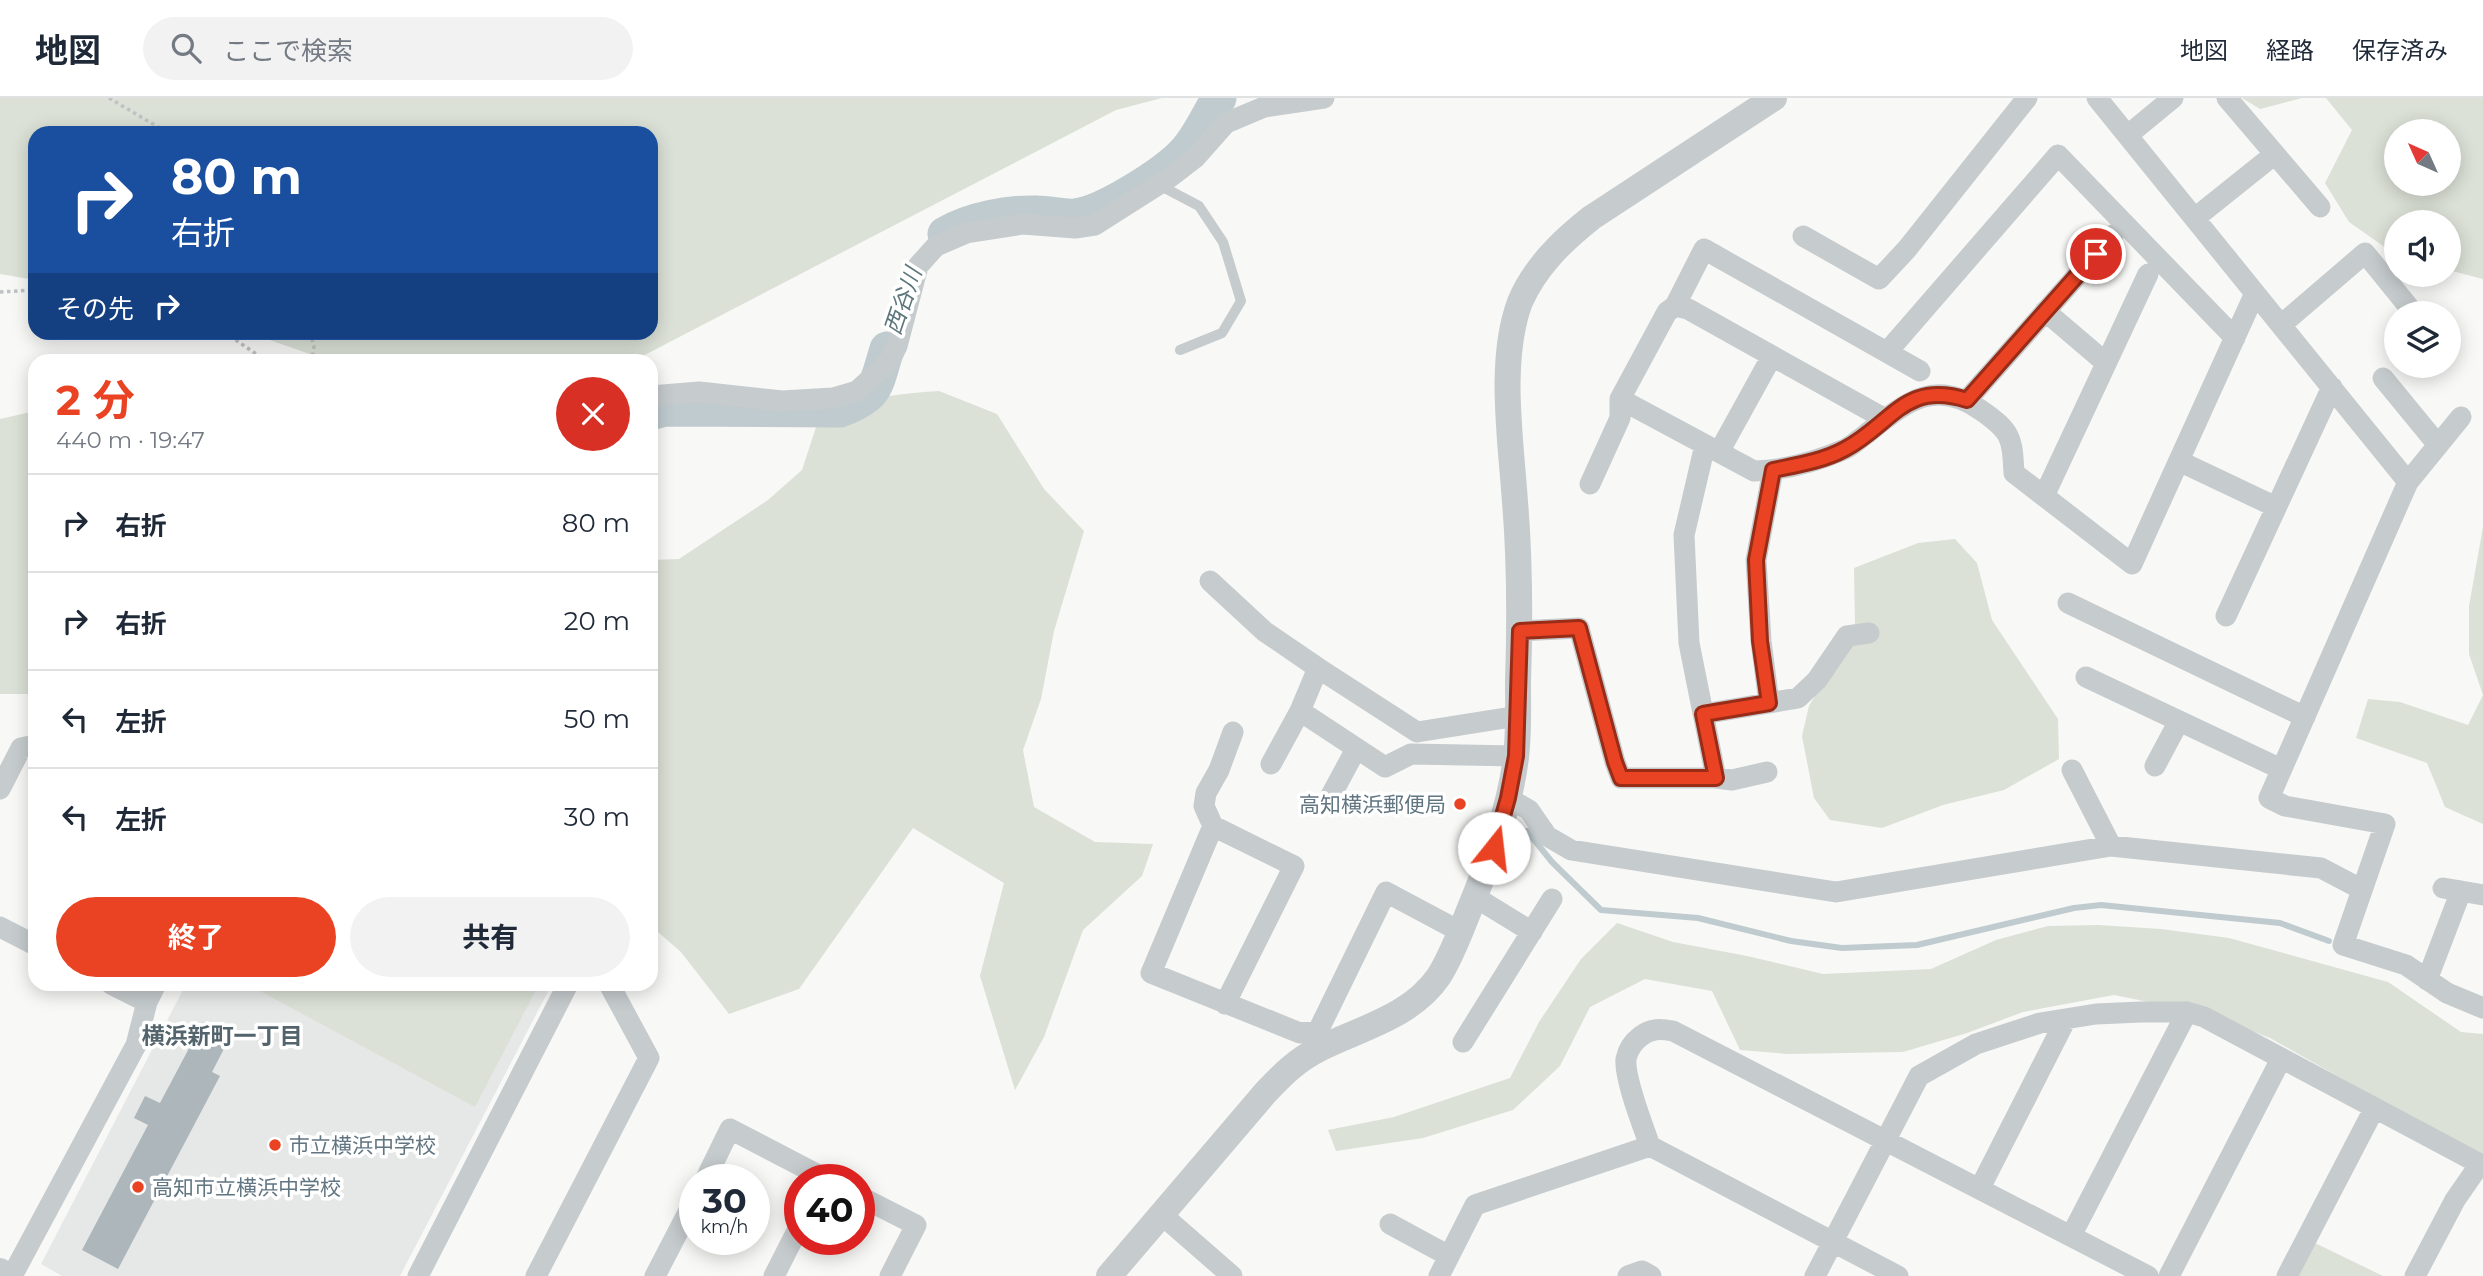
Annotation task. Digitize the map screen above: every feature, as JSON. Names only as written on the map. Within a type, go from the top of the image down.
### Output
[{"type":"street","points":[[658,396],[699,393],[782,401],[833,398],[857,391],[889,362],[897,346],[918,266],[936,246],[967,233],[1023,225],[1075,228],[1095,225],[1195,159],[1226,123],[1264,107],[1324,98]]},
{"type":"street","points":[[1213,826],[1150,972],[1318,1040],[1390,1018],[1424,995],[1440,974],[1461,932],[1494,848],[1516,756],[1520,631],[1517,525],[1507,389],[1512,337],[1520,303],[1540,267],[1564,240],[1582,225],[1774,98]]},
{"type":"street","points":[[1803,236],[1880,279],[2027,98]]},
{"type":"street","points":[[2097,98],[2408,482]]},
{"type":"street","points":[[2128,135],[2174,98]]},
{"type":"street","points":[[2227,98],[2320,206]]},
{"type":"street","points":[[2195,218],[2275,153]]},
{"type":"street","points":[[1888,351],[2058,155],[2235,338]]},
{"type":"street","points":[[1967,400],[2113,235]]},
{"type":"street","points":[[1590,484],[1620,418],[1620,399],[1667,312],[1675,306],[1704,249],[1920,371]]},
{"type":"street","points":[[2281,325],[2365,253],[2404,301]]},
{"type":"street","points":[[2043,496],[2148,274]]},
{"type":"street","points":[[1620,399],[1755,471],[1773,470],[1816,460],[1846,449],[1908,402],[1927,395],[1951,395],[1967,400],[2006,430],[2012,443],[2014,473],[2132,564],[2255,293]]},
{"type":"street","points":[[1675,306],[1688,309],[1885,419]]},
{"type":"street","points":[[2045,311],[2106,363]]},
{"type":"street","points":[[1716,778],[1689,643],[1684,535],[1712,449],[1772,356]]},
{"type":"street","points":[[2383,378],[2438,445]]},
{"type":"street","points":[[2226,616],[2332,387]]},
{"type":"street","points":[[2461,417],[2408,482],[2269,797],[2285,806],[2385,824],[2343,945],[2406,965],[2447,993],[2483,1008]]},
{"type":"street","points":[[2179,461],[2276,507]]},
{"type":"street","points":[[1769,703],[1760,641],[1756,560],[1773,470]]},
{"type":"street","points":[[1210,581],[1264,631],[1417,732],[1518,716]]},
{"type":"street","points":[[2068,603],[2305,717]]},
{"type":"street","points":[[1520,631],[1579,628],[1621,778],[1732,780],[1767,772]]},
{"type":"street","points":[[1703,714],[1798,698],[1817,680],[1847,636],[1868,633]]},
{"type":"street","points":[[1271,764],[1300,711],[1318,668]]},
{"type":"street","points":[[2086,677],[2281,769]]},
{"type":"street","points":[[1300,711],[1385,767],[1412,754],[1516,756]]},
{"type":"street","points":[[2155,766],[2179,721]]},
{"type":"street","points":[[1225,1004],[1293,866],[1213,826],[1203,806],[1206,793],[1219,770],[1233,732]]},
{"type":"street","points":[[0,789],[21,748],[28,746]]},
{"type":"street","points":[[1328,801],[1356,749]]},
{"type":"street","points":[[2071,770],[2111,846]]},
{"type":"street","points":[[1508,798],[1529,810],[1547,836],[1571,850],[1836,892],[2111,846],[2321,868],[2361,888]]},
{"type":"street","points":[[2427,980],[2452,889],[2483,895]]},
{"type":"street","points":[[1109,1276],[1266,1092],[1318,1040],[1386,892],[1461,932]]},
{"type":"street","points":[[1475,897],[1532,932]]},
{"type":"street","points":[[1462,1042],[1552,899]]},
{"type":"street","points":[[0,927],[28,941]]},
{"type":"street","points":[[418,1276],[564,991]]},
{"type":"street","points":[[536,1276],[649,1058],[613,991]]},
{"type":"street","points":[[5,1274],[136,1045],[151,993]]},
{"type":"street","points":[[2071,1236],[2187,1012]]},
{"type":"street","points":[[1815,1276],[1919,1076],[1976,1044],[2040,1023],[2096,1014],[2187,1012],[2204,1017],[2480,1164],[2455,1200],[2415,1276]]},
{"type":"street","points":[[1980,1188],[2066,1019]]},
{"type":"street","points":[[1898,1276],[1650,1146],[1627,1072],[1628,1051],[1637,1039],[1650,1031],[1672,1031],[2148,1276]]},
{"type":"street","points":[[2169,1276],[2281,1059]]},
{"type":"street","points":[[2287,1276],[2374,1109]]},
{"type":"street","points":[[713,1164],[730,1129],[796,1164]]},
{"type":"street","points":[[1439,1276],[1475,1205],[1650,1146]]},
{"type":"street","points":[[2455,1200],[2483,1186]]},
{"type":"street","points":[[875,1204],[916,1225],[890,1276]]},
{"type":"street","points":[[1161,1214],[1232,1276]]},
{"type":"street","points":[[1390,1224],[1449,1256]]},
{"type":"street","points":[[655,1276],[679,1230]]},
{"type":"street","points":[[774,1276],[785,1255]]},
{"type":"street","points":[[1628,1276],[1642,1272],[1651,1276]]},
{"type":"lane","points":[[1158,185],[1199,206],[1223,242],[1241,301],[1222,333],[1180,350]]},
{"type":"path","points":[[108,98],[156,126]]},
{"type":"path","points":[[0,292],[28,290]]},
{"type":"path","points":[[236,340],[256,354]]},
{"type":"shaded area","points":[[0,98],[1162,98],[1116,110],[647,354],[310,354],[270,340],[658,340],[658,126],[28,126],[28,279],[0,274]]},
{"type":"shaded area","points":[[2242,98],[2302,98],[2260,109]]},
{"type":"shaded area","points":[[2326,98],[2483,98],[2483,279],[2461,273],[2461,210],[2384,210],[2384,247],[2349,222],[2325,183],[2352,130]]},
{"type":"shaded area","points":[[939,391],[997,414],[1044,489],[1084,531],[1054,631],[1041,699],[1023,750],[1034,807],[1095,842],[1153,844],[1142,876],[1083,930],[1044,1037],[1015,1090],[980,976],[1004,883],[913,828],[799,989],[729,1014],[681,952],[658,932],[658,560],[679,559],[768,500],[802,470],[822,409],[909,393]]},
{"type":"shaded area","points":[[28,413],[28,694],[0,694],[0,419]]},
{"type":"shaded area","points":[[2483,527],[2483,695],[2469,654],[2469,606]]},
{"type":"shaded area","points":[[1955,539],[1977,563],[1992,620],[2058,719],[2059,759],[2004,790],[1943,805],[1882,828],[1830,820],[1814,798],[1802,736],[1809,706],[1855,627],[1854,568],[1918,543]]},
{"type":"shaded area","points":[[2483,695],[2483,824],[2445,807],[2427,763],[2356,738],[2368,699],[2400,702],[2468,725]]},
{"type":"shaded area","points":[[1617,923],[1673,942],[1823,974],[1931,969],[1996,940],[2048,926],[2098,925],[2161,929],[2229,938],[2388,982],[2461,1032],[2483,1034],[2483,1158],[2270,1038],[2208,1014],[2114,995],[2023,1012],[1967,1033],[1903,1052],[1788,1054],[1740,1050],[1712,991],[1645,979],[1590,1007],[1560,1066],[1513,1110],[1423,1138],[1336,1151],[1328,1130],[1394,1117],[1510,1078],[1539,1022],[1581,959]]},
{"type":"shaded area","points":[[182,991],[548,991],[400,1276],[62,1276],[41,1264]]},
{"type":"shaded area","points":[[260,991],[535,991],[475,1107]]},
{"type":"shaded area","points":[[2315,1243],[2383,1276],[2297,1276]]},
{"type":"building","name":"高知市立横浜中学校","points":[[203,1022],[230,1037],[212,1072],[220,1076],[118,1269],[82,1250],[148,1125],[134,1118],[145,1096],[160,1103]]},
{"type":"waterway","name":"西谷川","points":[[945,234],[966,224],[1002,215],[1038,213],[1075,216],[1101,208],[1149,181],[1176,161],[1199,133],[1219,98]]},
{"type":"waterway","name":"西谷川","points":[[658,411],[840,410],[853,405],[874,388],[887,349]]},
{"type":"waterway","points":[[1527,831],[1552,862],[1601,910],[1698,918],[1791,941],[1842,948],[1917,945],[2074,908],[2101,905],[2280,923],[2329,941]]},
{"type":"place","name":"高知横浜郵便局","points":[[1460,804]]},
{"type":"place","name":"市立横浜中学校","points":[[275,1145]]},
{"type":"place","name":"高知市立横浜中学校","points":[[138,1187]]},
{"type":"district","name":"横浜新町一丁目","points":[[222,1036]]},
{"type":"route","points":[[1494,848],[1516,756],[1520,631],[1579,628],[1621,778],[1716,778],[1703,714],[1769,703],[1760,641],[1756,560],[1773,470],[1816,460],[1846,449],[1908,402],[1927,395],[1951,395],[1967,400],[2096,254]]}]
